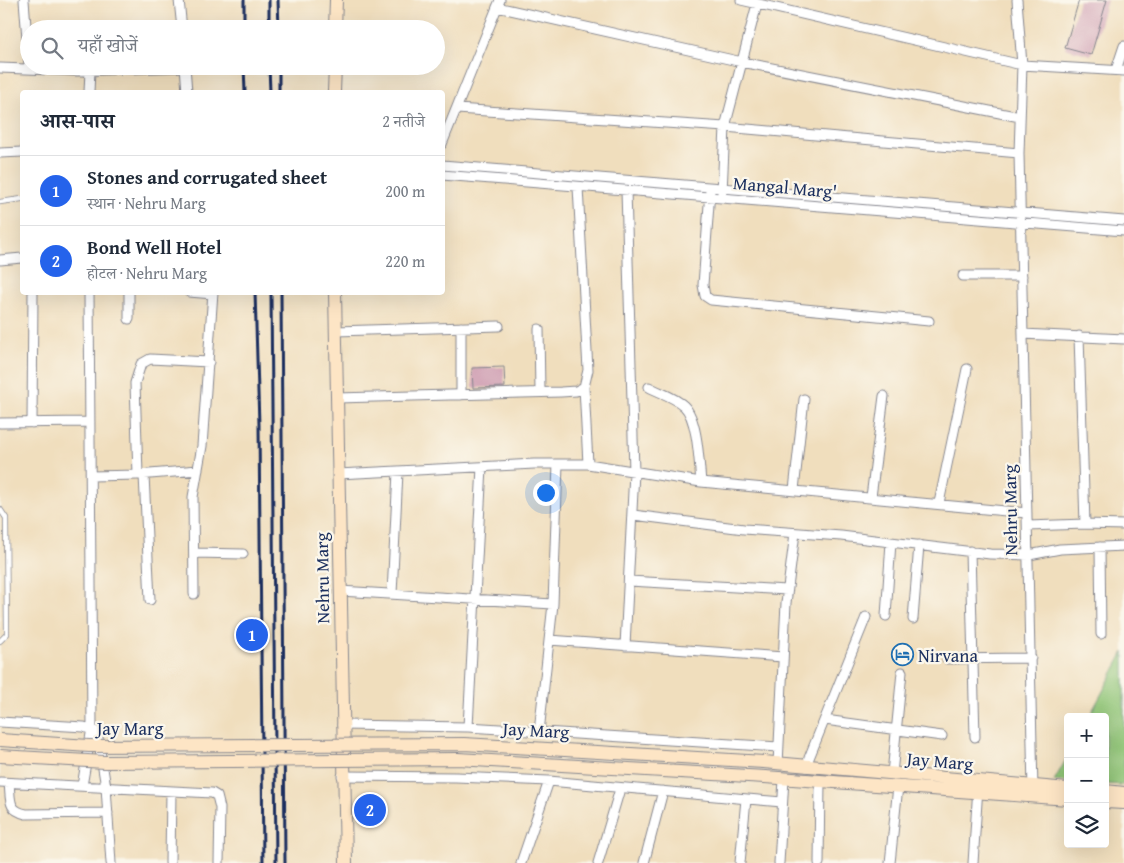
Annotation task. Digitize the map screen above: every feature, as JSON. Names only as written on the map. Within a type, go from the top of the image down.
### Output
[{"type":"main road","points":[[335,20],[336,0]]},
{"type":"main road","points":[[334,90],[335,75]]},
{"type":"main road","name":"Nehru Marg","points":[[335,295],[342,776],[346,863]]},
{"type":"main road","name":"Jay Marg","points":[[0,740],[99,746],[473,744],[764,762],[892,774],[978,787],[1033,792],[1064,798]]},
{"type":"main road","name":"Jay Marg","points":[[0,756],[105,762],[458,758],[898,786],[978,787]]},
{"type":"main road","name":"Jay Marg","points":[[1033,792],[1064,789]]},
{"type":"main road","points":[[1109,792],[1124,793]]},
{"type":"main road","points":[[1109,802],[1124,803]]},
{"type":"street","points":[[24,0],[26,20]]},
{"type":"street","points":[[179,0],[181,20]]},
{"type":"street","points":[[741,0],[1022,65],[1120,70],[1124,46]]},
{"type":"street","name":"Nehru Marg","points":[[1017,0],[1022,65],[1019,153],[1020,223],[1033,792]]},
{"type":"street","points":[[445,137],[498,4],[742,62],[1020,117]]},
{"type":"street","points":[[722,197],[725,127],[757,4]]},
{"type":"street","points":[[0,68],[20,67]]},
{"type":"street","points":[[89,90],[90,75]]},
{"type":"street","points":[[186,75],[187,90]]},
{"type":"street","points":[[457,109],[725,127],[1019,153]]},
{"type":"street","points":[[0,153],[20,152]]},
{"type":"street","points":[[445,165],[1124,221]]},
{"type":"street","name":"Mangal Marg'","points":[[445,176],[710,196],[1124,231]]},
{"type":"street","points":[[578,186],[588,370],[584,387],[588,464]]},
{"type":"street","points":[[711,186],[703,292],[711,300],[928,321]]},
{"type":"street","points":[[625,646],[634,472],[626,190]]},
{"type":"street","points":[[0,260],[20,258]]},
{"type":"street","points":[[963,276],[1022,276]]},
{"type":"street","points":[[32,423],[33,295]]},
{"type":"street","points":[[82,786],[92,728],[89,295]]},
{"type":"street","points":[[129,295],[129,319]]},
{"type":"street","points":[[194,594],[193,497],[198,470],[209,362],[213,295]]},
{"type":"street","points":[[336,331],[499,326]]},
{"type":"street","points":[[461,395],[462,327]]},
{"type":"street","points":[[539,329],[540,392]]},
{"type":"street","points":[[1023,334],[1124,339]]},
{"type":"street","points":[[1079,336],[1085,524]]},
{"type":"street","points":[[150,600],[135,383],[141,364],[150,359],[209,362]]},
{"type":"street","points":[[939,503],[967,369]]},
{"type":"street","points":[[337,398],[576,391],[584,387]]},
{"type":"street","points":[[649,388],[677,401],[687,410],[694,432],[701,482]]},
{"type":"street","points":[[872,497],[884,396]]},
{"type":"street","points":[[794,490],[804,399]]},
{"type":"street","points":[[0,423],[90,422]]},
{"type":"street","points":[[539,732],[553,604],[558,464]]},
{"type":"street","points":[[338,474],[588,464],[701,482],[939,503],[1028,513]]},
{"type":"street","points":[[468,727],[482,467]]},
{"type":"street","points":[[91,476],[141,475],[198,470]]},
{"type":"street","points":[[392,594],[398,472]]},
{"type":"street","points":[[632,515],[744,529],[891,542],[970,552],[1029,555],[1060,549],[1124,546]]},
{"type":"street","points":[[1028,526],[1124,525]]},
{"type":"street","points":[[778,764],[787,590],[795,533]]},
{"type":"street","points":[[886,616],[891,542]]},
{"type":"street","points":[[912,619],[920,545]]},
{"type":"street","points":[[1100,547],[1101,634]]},
{"type":"street","points":[[970,552],[975,737]]},
{"type":"street","points":[[195,553],[243,554]]},
{"type":"street","points":[[629,581],[787,590]]},
{"type":"street","points":[[340,591],[553,604]]},
{"type":"street","points":[[808,767],[809,758],[866,617]]},
{"type":"street","points":[[549,640],[783,657]]},
{"type":"street","points":[[947,659],[1031,658]]},
{"type":"street","points":[[892,774],[898,729],[902,672]]},
{"type":"street","points":[[825,720],[942,736]]},
{"type":"street","points":[[0,722],[92,728],[97,732],[106,788],[111,863]]},
{"type":"street","points":[[342,725],[468,727],[778,747]]},
{"type":"street","points":[[342,776],[456,776],[549,781],[620,789],[782,802]]},
{"type":"street","points":[[779,863],[784,779]]},
{"type":"street","points":[[521,863],[549,781]]},
{"type":"street","points":[[818,863],[820,781]]},
{"type":"street","points":[[108,813],[26,814],[18,812],[11,804],[5,782],[205,792],[217,796],[220,808],[219,863]]},
{"type":"street","points":[[890,863],[898,786]]},
{"type":"street","points":[[973,863],[978,787]]},
{"type":"street","points":[[598,863],[620,789]]},
{"type":"street","points":[[170,863],[171,791]]},
{"type":"street","points":[[644,863],[663,791]]},
{"type":"street","points":[[740,863],[746,799]]},
{"type":"lane","points":[[0,202],[20,199]]},
{"type":"lane","points":[[0,509],[6,518],[7,634],[0,641]]},
{"type":"green space","points":[[1124,652],[1124,785],[1109,784],[1109,713],[1091,713]]},
{"type":"green space","points":[[1064,763],[1064,782],[1054,781]]},
{"type":"building","points":[[1079,0],[1107,0],[1091,55],[1065,48]]},
{"type":"building","points":[[504,367],[505,387],[473,388],[472,368]]},
{"type":"railway","points":[[244,0],[244,20]]},
{"type":"railway","points":[[269,0],[269,20]]},
{"type":"railway","points":[[278,0],[279,20]]},
{"type":"railway","points":[[244,75],[245,90]]},
{"type":"railway","points":[[269,75],[270,90]]},
{"type":"railway","points":[[279,75],[279,90]]},
{"type":"railway","points":[[255,295],[259,425],[263,863]]},
{"type":"railway","points":[[271,295],[276,863]]},
{"type":"railway","points":[[281,295],[285,863]]},
{"type":"place","name":"Stones and corrugated sheet","points":[[252,635]]},
{"type":"place","name":"Nirvana","points":[[902,655]]},
{"type":"place","name":"Bond Well Hotel","points":[[370,810]]}]
